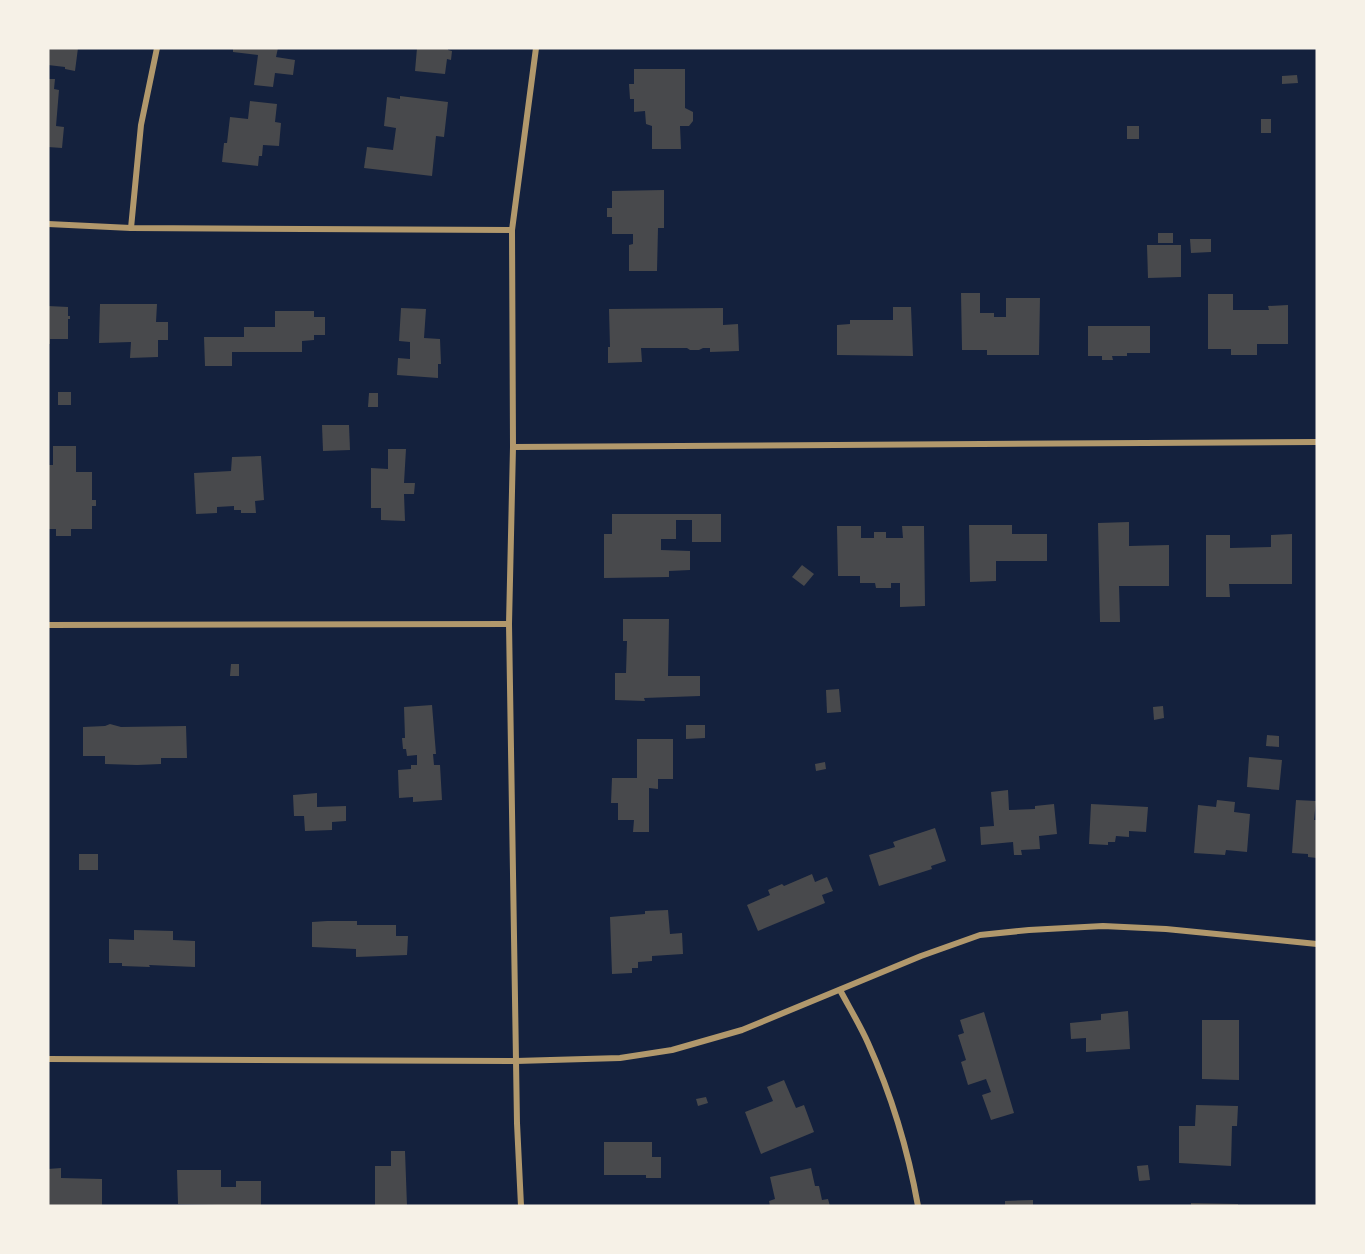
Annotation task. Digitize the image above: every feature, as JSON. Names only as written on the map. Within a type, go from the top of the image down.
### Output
[{"type":"street","points":[[131,228],[141,125],[157,48]]},
{"type":"street","points":[[521,1206],[516,1061],[509,624],[513,447],[512,230],[536,48]]},
{"type":"street","points":[[48,224],[131,228],[512,230]]},
{"type":"street","points":[[513,447],[1317,442]]},
{"type":"street","points":[[48,625],[509,624]]},
{"type":"street","points":[[48,1059],[516,1061],[620,1058],[672,1050],[742,1030],[921,956],[980,935],[1102,926],[1166,929],[1317,944]]},
{"type":"street","points":[[840,990],[868,1042],[898,1123],[918,1206]]},
{"type":"building","points":[[48,48],[78,48],[75,71],[48,65]]},
{"type":"building","points":[[233,48],[278,48],[276,57],[295,60],[293,75],[275,73],[273,87],[254,85],[258,55],[233,52]]},
{"type":"building","points":[[417,48],[448,48],[452,51],[451,60],[447,59],[445,74],[415,71]]},
{"type":"building","points":[[634,69],[685,69],[685,108],[693,112],[693,121],[689,126],[680,126],[681,149],[652,149],[652,126],[646,124],[645,111],[634,112],[634,99],[630,99],[629,84],[634,84]]},
{"type":"building","points":[[1297,75],[1298,83],[1282,84],[1282,76]]},
{"type":"building","points":[[48,79],[55,79],[54,89],[59,90],[56,126],[64,127],[62,148],[48,147]]},
{"type":"building","points":[[400,96],[448,102],[444,137],[436,136],[432,176],[364,168],[367,147],[393,150],[396,128],[384,126],[387,97],[400,99]]},
{"type":"building","points":[[250,101],[277,104],[275,122],[281,123],[279,146],[263,145],[258,166],[222,162],[230,117],[248,119]]},
{"type":"building","points":[[1261,119],[1271,119],[1271,133],[1261,133]]},
{"type":"building","points":[[1127,126],[1139,126],[1139,139],[1127,139]]},
{"type":"building","points":[[664,190],[664,228],[658,228],[657,271],[629,271],[629,245],[633,244],[633,234],[612,234],[612,217],[607,217],[607,208],[612,208],[612,191]]},
{"type":"building","points":[[1158,233],[1173,233],[1173,243],[1158,243]]},
{"type":"building","points":[[1190,239],[1211,239],[1211,252],[1191,253]]},
{"type":"building","points":[[1147,245],[1181,245],[1181,277],[1148,278]]},
{"type":"building","points":[[961,293],[980,293],[980,313],[994,313],[994,317],[1006,317],[1006,298],[1040,298],[1039,355],[987,355],[987,350],[962,350]]},
{"type":"building","points":[[1208,294],[1233,294],[1233,310],[1269,310],[1268,306],[1288,305],[1288,344],[1257,344],[1257,355],[1231,355],[1231,349],[1208,349]]},
{"type":"building","points":[[100,304],[157,304],[156,322],[168,322],[168,340],[158,340],[158,357],[130,358],[131,342],[99,343]]},
{"type":"building","points":[[48,306],[68,307],[70,319],[68,319],[68,339],[50,339],[50,344],[48,344]]},
{"type":"building","points":[[893,307],[911,307],[913,356],[837,355],[837,325],[850,324],[850,320],[893,320]]},
{"type":"building","points":[[401,308],[426,309],[424,338],[440,339],[441,364],[438,364],[438,378],[397,375],[398,358],[410,359],[410,342],[399,341]]},
{"type":"building","points":[[723,308],[723,325],[738,324],[739,351],[710,352],[710,348],[690,350],[687,348],[641,348],[642,362],[608,363],[609,309]]},
{"type":"building","points":[[275,311],[314,311],[314,317],[325,317],[325,335],[314,335],[314,340],[302,341],[302,352],[232,352],[232,366],[205,366],[204,337],[244,337],[244,327],[275,327]]},
{"type":"building","points":[[1088,326],[1150,326],[1150,353],[1127,353],[1127,356],[1112,356],[1113,360],[1102,360],[1102,356],[1088,356]]},
{"type":"building","points":[[58,392],[71,392],[71,405],[58,405]]},
{"type":"building","points":[[369,393],[378,393],[378,407],[368,407]]},
{"type":"building","points":[[322,425],[349,425],[350,450],[323,451]]},
{"type":"building","points":[[53,446],[76,446],[76,472],[92,472],[92,500],[96,500],[96,506],[92,506],[92,529],[71,529],[71,536],[56,536],[56,529],[48,529],[48,465],[53,465]]},
{"type":"building","points":[[388,449],[406,449],[404,483],[415,483],[414,494],[404,494],[405,521],[381,520],[381,508],[371,508],[371,468],[388,469]]},
{"type":"building","points":[[261,456],[264,500],[255,501],[256,513],[241,513],[241,510],[234,510],[234,506],[217,507],[217,513],[196,514],[194,473],[231,471],[232,457]]},
{"type":"building","points":[[612,514],[721,514],[721,542],[692,542],[692,520],[676,520],[676,539],[661,539],[661,550],[690,551],[690,570],[669,571],[669,577],[604,578],[604,534],[612,534]]},
{"type":"building","points":[[1129,522],[1129,546],[1169,545],[1169,586],[1119,586],[1120,622],[1100,622],[1098,523]]},
{"type":"building","points":[[969,525],[1012,525],[1012,534],[1047,534],[1047,561],[996,561],[996,581],[970,582]]},
{"type":"building","points":[[837,526],[861,526],[861,538],[874,538],[874,532],[886,532],[886,538],[903,538],[902,526],[924,526],[925,606],[900,607],[900,583],[891,583],[891,588],[876,588],[875,583],[860,583],[860,576],[838,576]]},
{"type":"building","points":[[1292,534],[1292,584],[1229,584],[1230,597],[1206,597],[1206,535],[1230,535],[1230,548],[1271,547],[1271,535]]},
{"type":"building","points":[[802,565],[814,574],[804,586],[792,577]]},
{"type":"building","points":[[623,619],[669,619],[668,676],[700,676],[700,696],[644,698],[645,701],[615,700],[615,673],[626,673],[627,641],[623,641]]},
{"type":"building","points":[[231,664],[239,664],[239,676],[230,676]]},
{"type":"building","points":[[839,689],[841,712],[827,713],[826,690]]},
{"type":"building","points":[[432,705],[436,754],[433,754],[434,765],[440,765],[442,800],[413,802],[413,797],[399,798],[398,770],[411,769],[411,765],[417,765],[417,755],[407,756],[406,749],[403,749],[404,707]]},
{"type":"building","points":[[1163,706],[1164,718],[1154,720],[1153,707]]},
{"type":"building","points":[[110,724],[121,727],[186,726],[187,758],[161,758],[161,764],[137,765],[105,764],[105,756],[83,756],[83,727]]},
{"type":"building","points":[[686,725],[705,725],[705,738],[686,739]]},
{"type":"building","points":[[1267,735],[1279,736],[1279,747],[1266,746]]},
{"type":"building","points":[[637,739],[673,739],[673,779],[658,779],[658,789],[649,788],[649,832],[633,832],[634,820],[618,820],[618,803],[611,803],[612,778],[637,778]]},
{"type":"building","points":[[1249,757],[1282,760],[1279,790],[1247,787]]},
{"type":"building","points":[[825,762],[826,769],[816,771],[815,764]]},
{"type":"building","points":[[1008,790],[1009,810],[1035,809],[1035,806],[1054,804],[1057,834],[1039,836],[1040,849],[1021,850],[1022,855],[1014,855],[1013,842],[981,845],[980,827],[994,826],[991,792]]},
{"type":"building","points":[[317,793],[317,807],[346,806],[346,821],[332,822],[332,830],[305,831],[304,816],[294,816],[293,795]]},
{"type":"building","points":[[1217,800],[1235,802],[1234,812],[1250,814],[1247,852],[1226,850],[1225,855],[1194,853],[1198,805],[1216,807]]},
{"type":"building","points":[[1296,800],[1316,801],[1314,820],[1317,820],[1317,858],[1308,857],[1308,854],[1292,853]]},
{"type":"building","points":[[1091,804],[1148,807],[1146,832],[1129,831],[1129,837],[1116,836],[1115,842],[1108,842],[1108,845],[1089,844]]},
{"type":"building","points":[[935,828],[946,861],[931,866],[932,869],[879,886],[869,855],[895,847],[893,842]]},
{"type":"building","points":[[79,854],[98,854],[98,870],[79,870]]},
{"type":"building","points":[[812,874],[815,882],[827,877],[833,891],[822,895],[825,903],[758,931],[747,905],[770,895],[768,890]]},
{"type":"building","points":[[668,910],[670,934],[682,933],[683,954],[652,956],[652,961],[638,962],[638,968],[632,968],[632,973],[612,974],[610,917]]},
{"type":"building","points":[[357,921],[357,925],[396,925],[396,936],[408,936],[407,955],[356,957],[356,949],[312,947],[312,922]]},
{"type":"building","points":[[134,930],[173,931],[173,940],[195,941],[195,967],[122,966],[122,963],[109,963],[109,939],[134,940]]},
{"type":"building","points":[[1128,1011],[1130,1049],[1086,1052],[1086,1038],[1071,1039],[1070,1023],[1101,1020],[1101,1014]]},
{"type":"building","points":[[984,1012],[1014,1113],[991,1120],[982,1095],[991,1092],[986,1079],[968,1085],[961,1062],[966,1060],[958,1035],[964,1033],[960,1020]]},
{"type":"building","points":[[1202,1020],[1239,1020],[1239,1080],[1202,1079]]},
{"type":"building","points":[[784,1080],[796,1108],[804,1105],[814,1132],[761,1154],[745,1112],[773,1101],[767,1087]]},
{"type":"building","points":[[706,1097],[708,1103],[698,1106],[696,1099]]},
{"type":"building","points":[[1196,1105],[1238,1106],[1237,1126],[1232,1126],[1231,1166],[1179,1163],[1179,1126],[1195,1126]]},
{"type":"building","points":[[604,1142],[652,1142],[652,1157],[661,1157],[661,1178],[646,1178],[646,1175],[604,1175]]},
{"type":"building","points":[[391,1151],[405,1151],[407,1206],[375,1206],[375,1166],[391,1166]]},
{"type":"building","points":[[1148,1165],[1150,1180],[1139,1181],[1137,1166]]},
{"type":"building","points":[[61,1168],[61,1178],[102,1179],[102,1205],[48,1206],[48,1169]]},
{"type":"building","points":[[811,1168],[815,1186],[819,1186],[822,1200],[828,1199],[830,1206],[770,1206],[769,1201],[775,1199],[770,1177]]},
{"type":"building","points":[[177,1170],[221,1170],[221,1187],[236,1187],[236,1181],[261,1181],[261,1206],[178,1204]]},
{"type":"building","points":[[1033,1200],[1033,1206],[1005,1206],[1005,1201]]},
{"type":"building","points":[[1191,1203],[1238,1204],[1238,1206],[1191,1206]]}]
